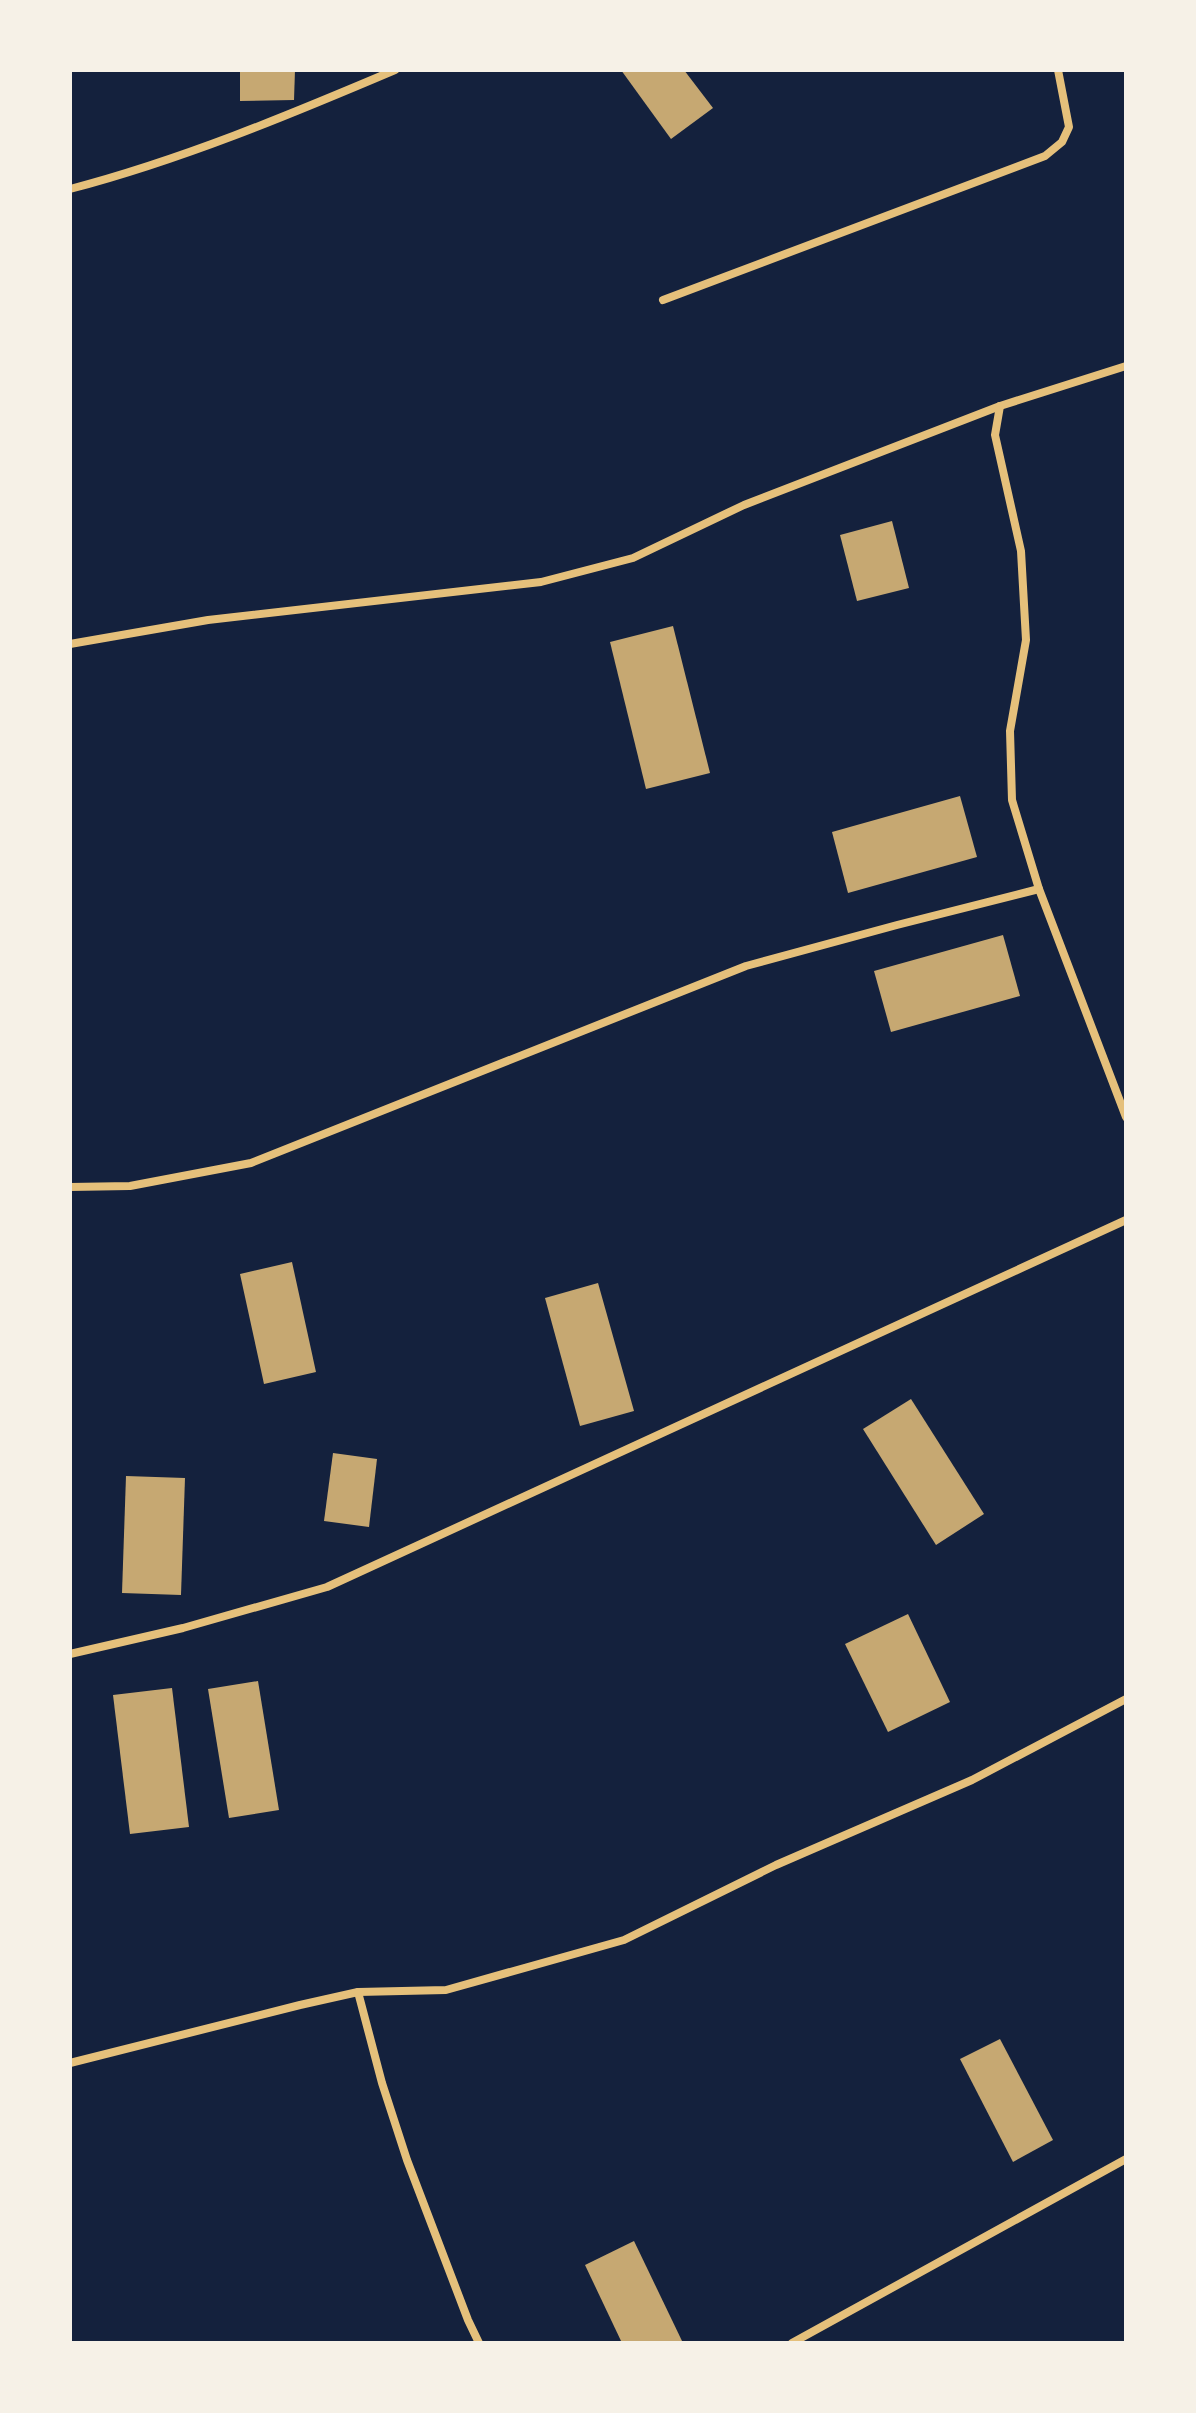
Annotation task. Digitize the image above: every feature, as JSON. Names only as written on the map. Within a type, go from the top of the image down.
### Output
[{"type":"street","points":[[70,189],[124,175],[313,105],[395,70]]},
{"type":"street","points":[[663,300],[1045,156],[1062,142],[1069,127],[1058,70]]},
{"type":"street","points":[[70,644],[208,620],[541,582],[633,558],[744,505],[1000,406],[1126,366]]},
{"type":"street","points":[[1000,406],[995,435],[1021,551],[1026,640],[1010,731],[1012,800],[1039,889],[1126,1117]]},
{"type":"street","points":[[70,1187],[130,1186],[251,1163],[746,966],[1039,889]]},
{"type":"street","points":[[70,1654],[183,1628],[327,1587],[1126,1220]]},
{"type":"street","points":[[70,2063],[358,1992],[446,1990],[624,1940],[776,1865],[972,1780],[1126,1699]]},
{"type":"street","points":[[358,1992],[382,2083],[407,2160],[479,2343]]},
{"type":"street","points":[[792,2343],[1126,2159]]},
{"type":"building","points":[[240,70],[295,70],[294,100],[240,101]]},
{"type":"building","points":[[621,70],[684,70],[713,108],[671,139]]},
{"type":"building","points":[[892,521],[909,588],[857,601],[840,535]]},
{"type":"building","points":[[673,626],[710,773],[646,789],[610,642]]},
{"type":"building","points":[[960,796],[977,857],[848,893],[832,832]]},
{"type":"building","points":[[1003,935],[1020,996],[891,1032],[874,971]]},
{"type":"building","points":[[292,1262],[316,1372],[264,1384],[240,1274]]},
{"type":"building","points":[[598,1283],[634,1411],[580,1426],[545,1298]]},
{"type":"building","points":[[911,1399],[984,1514],[936,1545],[863,1429]]},
{"type":"building","points":[[333,1453],[377,1459],[369,1527],[324,1521]]},
{"type":"building","points":[[126,1476],[185,1478],[181,1595],[122,1593]]},
{"type":"building","points":[[908,1614],[950,1702],[888,1732],[845,1644]]},
{"type":"building","points":[[258,1681],[279,1810],[229,1818],[208,1689]]},
{"type":"building","points":[[172,1688],[189,1827],[130,1834],[113,1695]]},
{"type":"building","points":[[1000,2039],[1053,2140],[1013,2162],[960,2059]]},
{"type":"building","points":[[634,2241],[683,2343],[622,2343],[585,2265]]}]
